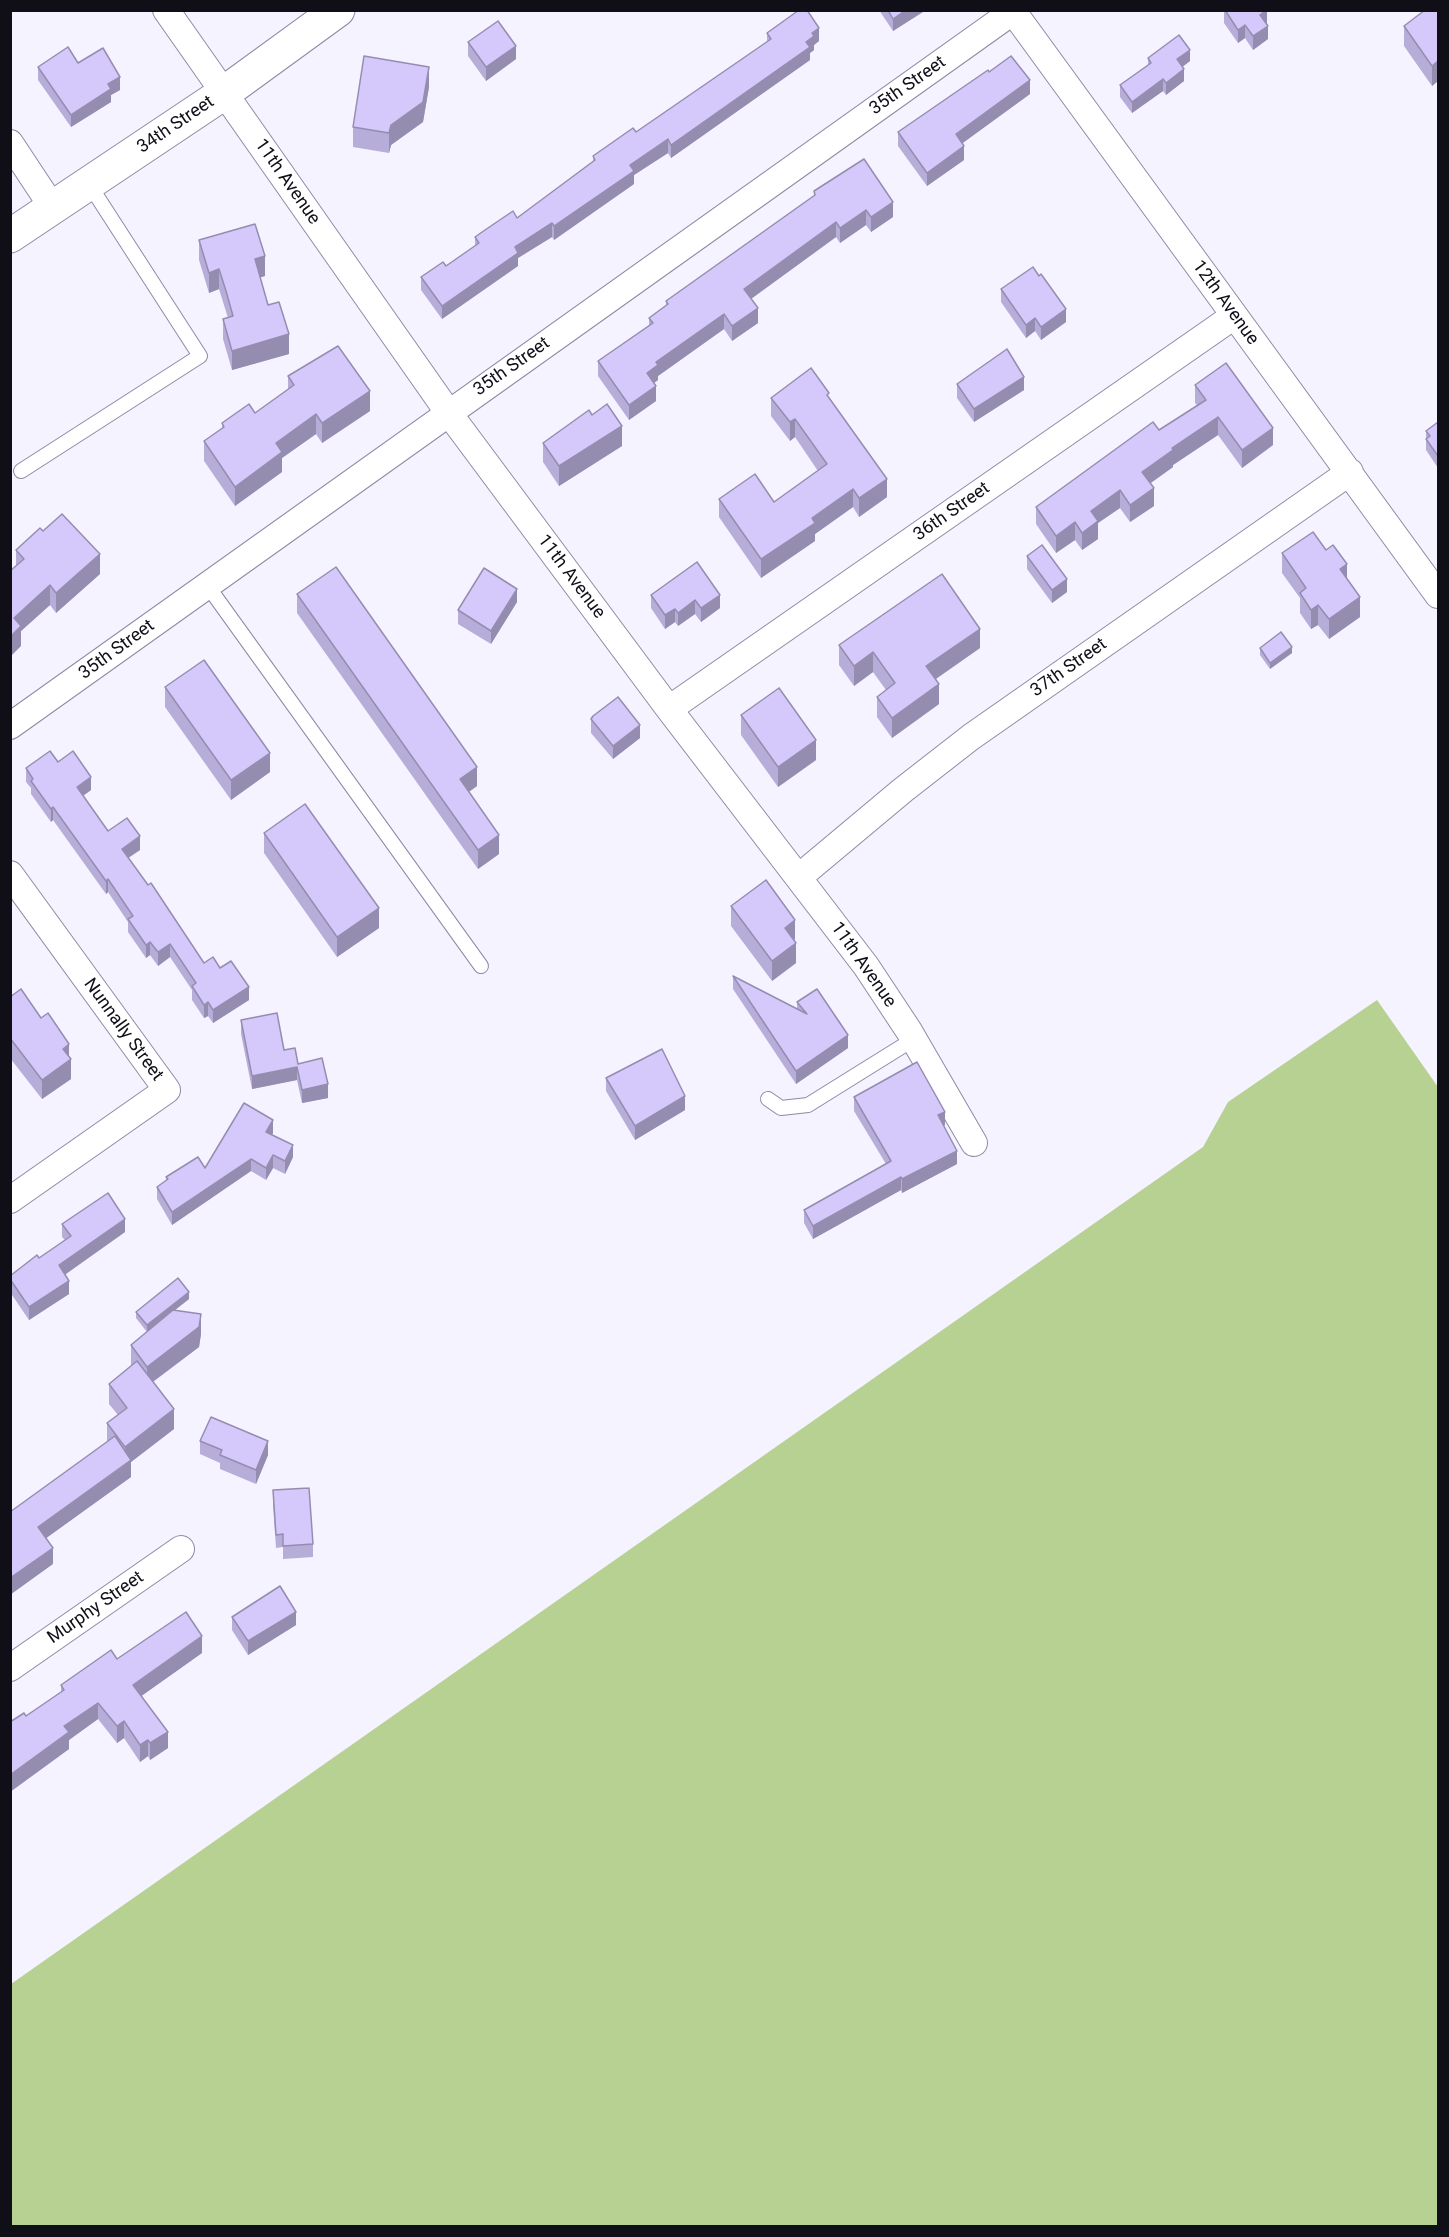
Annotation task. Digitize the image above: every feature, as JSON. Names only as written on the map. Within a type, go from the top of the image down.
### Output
[{"type":"street","name":"11th Avenue","points":[[166,10],[448,412],[669,709],[866,966],[914,1039],[974,1143]]},
{"type":"street","name":"34th Street","points":[[10,236],[225,93],[338,10]]},
{"type":"street","name":"12th Avenue","points":[[1013,11],[1438,595]]},
{"type":"street","name":"35th Street","points":[[10,726],[1013,11]]},
{"type":"street","points":[[10,143],[53,208]]},
{"type":"street","name":"36th Street","points":[[669,709],[1234,316]]},
{"type":"street","name":"37th Street","points":[[799,877],[866,820],[971,737],[1350,472]]},
{"type":"street","name":"Nunnally Street","points":[[10,874],[166,1090],[10,1200]]},
{"type":"street","name":"Murphy Street","points":[[10,1668],[181,1549]]},
{"type":"lane","points":[[21,471],[200,356],[89,184]]},
{"type":"lane","points":[[207,585],[481,966]]},
{"type":"lane","points":[[768,1099],[781,1108],[808,1105],[914,1039]]},
{"type":"green space","points":[[1377,1000],[1438,1087],[1438,2226],[11,2226],[11,1984],[1203,1147],[1228,1102]]},
{"type":"building","points":[[799,10],[807,10],[819,28],[806,42],[810,47],[671,145],[668,139],[630,165],[634,171],[554,226],[552,223],[515,247],[518,253],[442,306],[421,277],[443,262],[446,266],[479,243],[475,237],[513,211],[517,218],[595,160],[593,156],[633,128],[636,132],[771,39],[767,33]]},
{"type":"building","points":[[888,10],[906,10],[893,19]]},
{"type":"building","points":[[1225,10],[1266,10],[1260,15],[1268,26],[1253,36],[1245,25],[1238,30]]},
{"type":"building","points":[[1425,10],[1438,10],[1438,61],[1432,66],[1404,26]]},
{"type":"building","points":[[498,21],[516,46],[486,67],[468,42]]},
{"type":"building","points":[[1179,35],[1190,50],[1177,59],[1184,69],[1166,83],[1163,79],[1132,102],[1120,85],[1151,63],[1148,58]]},
{"type":"building","points":[[68,47],[78,63],[103,48],[120,77],[108,84],[111,89],[71,115],[38,67]]},
{"type":"building","points":[[364,56],[429,67],[423,102],[391,125],[389,133],[353,127]]},
{"type":"building","points":[[1011,56],[1030,80],[956,134],[964,146],[927,173],[898,132]]},
{"type":"building","points":[[864,159],[893,202],[871,217],[866,210],[840,228],[836,222],[744,289],[758,308],[732,326],[724,314],[656,362],[658,365],[647,373],[656,386],[629,405],[598,361],[653,323],[649,318],[668,304],[666,301],[815,195],[814,191]]},
{"type":"building","points":[[255,224],[265,256],[255,259],[268,305],[279,302],[289,334],[232,351],[223,319],[233,316],[226,291],[219,269],[209,273],[199,240]]},
{"type":"building","points":[[1033,267],[1039,276],[1041,274],[1066,309],[1041,327],[1035,318],[1026,325],[1001,289]]},
{"type":"building","points":[[338,346],[370,391],[322,423],[316,414],[276,443],[282,452],[235,487],[204,441],[224,427],[222,423],[249,404],[255,413],[294,385],[288,376]]},
{"type":"building","points":[[1007,349],[1024,377],[974,409],[957,384]]},
{"type":"building","points":[[1226,363],[1273,428],[1242,450],[1218,417],[1172,448],[1173,450],[1142,472],[1154,488],[1130,505],[1120,490],[1091,511],[1098,521],[1082,533],[1075,522],[1056,536],[1036,507],[1153,422],[1159,430],[1206,400],[1195,385]]},
{"type":"building","points":[[811,368],[829,393],[827,395],[887,479],[859,498],[853,489],[812,518],[815,523],[761,559],[719,499],[755,474],[774,502],[827,464],[795,419],[790,422],[771,398]]},
{"type":"building","points":[[607,404],[622,426],[559,466],[543,443],[589,410],[592,415]]},
{"type":"building","points":[[1438,422],[1438,456],[1426,439],[1430,436],[1426,431]]},
{"type":"building","points":[[62,514],[100,554],[56,593],[50,585],[14,618],[21,626],[10,637],[10,571],[24,559],[16,550],[40,528],[43,531]]},
{"type":"building","points":[[1313,532],[1326,550],[1333,545],[1347,564],[1340,569],[1360,597],[1329,619],[1318,605],[1311,610],[1300,593],[1306,588],[1282,553]]},
{"type":"building","points":[[1042,545],[1067,579],[1052,590],[1027,556]]},
{"type":"building","points":[[697,562],[720,595],[701,608],[695,600],[678,613],[675,609],[665,615],[651,595]]},
{"type":"building","points":[[336,567],[477,767],[460,779],[499,835],[478,850],[297,594]]},
{"type":"building","points":[[484,568],[517,589],[491,631],[458,610]]},
{"type":"building","points":[[942,574],[980,629],[926,666],[939,684],[892,718],[877,697],[895,683],[873,652],[854,666],[839,645]]},
{"type":"building","points":[[1281,632],[1292,647],[1270,663],[1260,648]]},
{"type":"building","points":[[204,660],[270,753],[231,780],[165,687]]},
{"type":"building","points":[[779,688],[816,740],[778,767],[741,715]]},
{"type":"building","points":[[618,697],[640,725],[613,746],[591,719]]},
{"type":"building","points":[[50,751],[58,762],[73,751],[91,777],[77,787],[108,831],[127,818],[140,836],[122,849],[148,885],[151,883],[204,963],[213,957],[220,968],[231,961],[249,987],[213,1010],[208,1002],[204,1005],[192,986],[196,983],[170,944],[158,952],[150,942],[146,945],[128,919],[133,916],[108,879],[106,881],[53,807],[51,809],[31,781],[33,779],[26,768]]},
{"type":"building","points":[[305,804],[379,908],[337,937],[264,833]]},
{"type":"building","points":[[766,880],[795,920],[785,928],[796,943],[772,961],[731,906]]},
{"type":"building","points":[[733,976],[807,1014],[797,1002],[817,989],[848,1035],[796,1071]]},
{"type":"building","points":[[21,989],[41,1018],[48,1013],[69,1044],[63,1049],[71,1059],[42,1080],[10,1038],[10,997]]},
{"type":"building","points":[[277,1013],[284,1050],[295,1048],[298,1064],[322,1058],[328,1084],[302,1090],[297,1067],[252,1076],[241,1020]]},
{"type":"building","points":[[662,1049],[685,1096],[635,1126],[606,1078]]},
{"type":"building","points":[[917,1062],[945,1112],[938,1115],[957,1151],[902,1179],[901,1177],[813,1226],[804,1210],[891,1161],[854,1097]]},
{"type":"building","points":[[244,1103],[273,1120],[266,1132],[293,1145],[285,1161],[273,1155],[266,1168],[251,1159],[172,1212],[157,1187],[168,1179],[166,1177],[198,1157],[205,1168]]},
{"type":"building","points":[[108,1193],[125,1219],[59,1265],[69,1281],[29,1307],[10,1276],[37,1255],[39,1258],[71,1236],[62,1224]]},
{"type":"building","points":[[178,1278],[189,1292],[147,1325],[136,1312]]},
{"type":"building","points":[[173,1310],[201,1314],[199,1327],[147,1367],[131,1345]]},
{"type":"building","points":[[137,1361],[174,1409],[125,1447],[107,1423],[127,1408],[109,1384]]},
{"type":"building","points":[[211,1417],[268,1441],[256,1470],[220,1455],[222,1450],[200,1441]]},
{"type":"building","points":[[115,1436],[131,1460],[38,1527],[53,1548],[10,1578],[10,1512]]},
{"type":"building","points":[[309,1488],[313,1544],[283,1546],[283,1534],[276,1535],[273,1490]]},
{"type":"building","points":[[280,1586],[296,1612],[248,1641],[232,1617]]},
{"type":"building","points":[[186,1612],[202,1636],[133,1685],[168,1732],[150,1743],[148,1740],[140,1745],[124,1721],[117,1726],[98,1703],[64,1726],[69,1732],[10,1775],[10,1722],[24,1713],[26,1716],[64,1690],[61,1685],[111,1650],[117,1659]]}]
